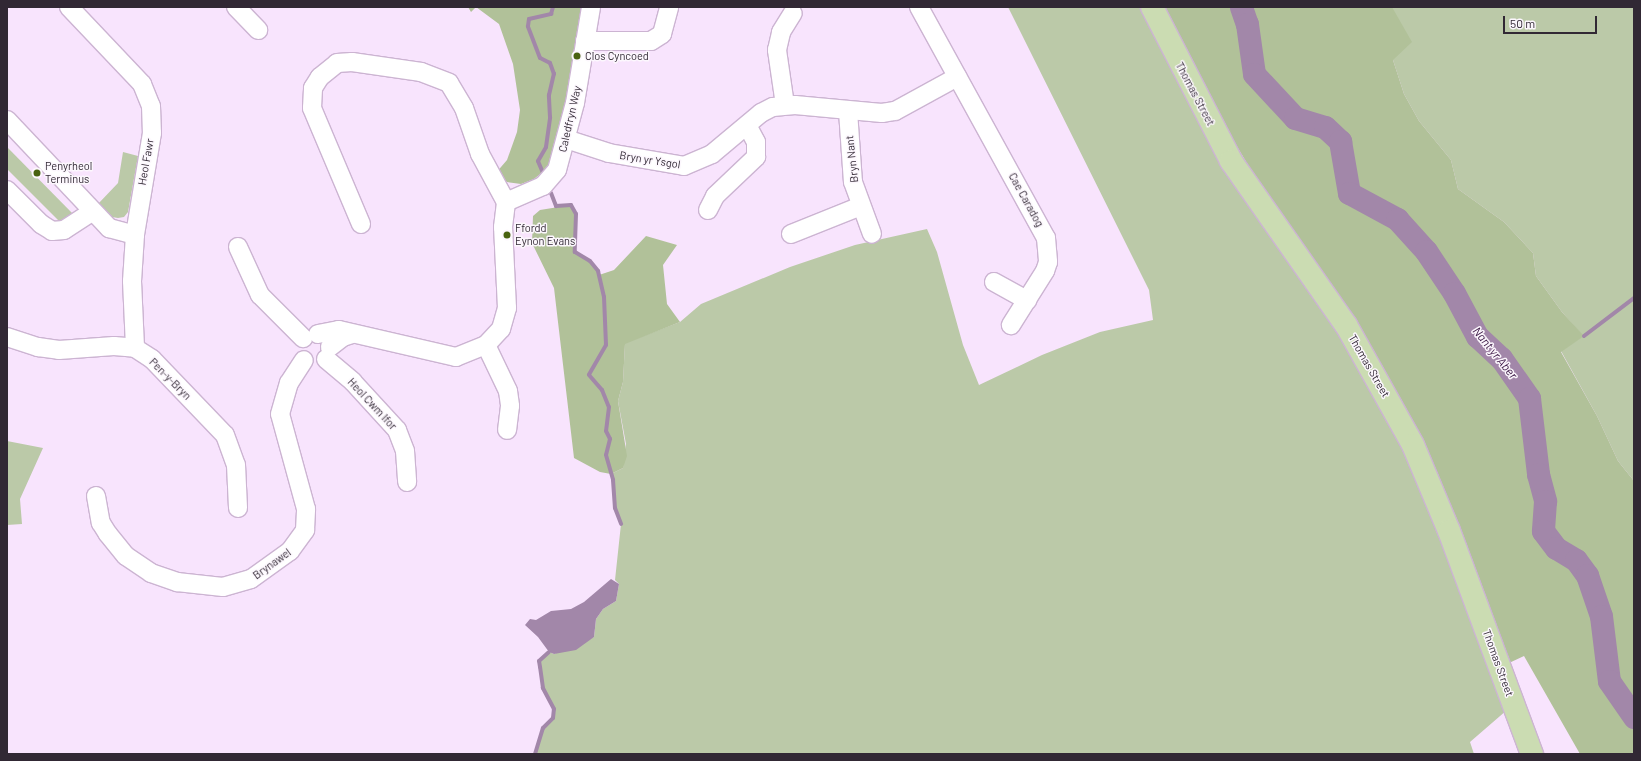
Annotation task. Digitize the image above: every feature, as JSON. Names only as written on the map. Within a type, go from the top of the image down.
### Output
[{"type":"main road","name":"Thomas Street","points":[[1152,7],[1231,161],[1346,326],[1413,445],[1441,510],[1532,754]]},
{"type":"street","name":"Heol Fawr","points":[[69,7],[142,84],[149,98],[152,123],[135,236],[132,281],[135,348]]},
{"type":"street","points":[[236,7],[258,30]]},
{"type":"street","name":"Caledfryn Way","points":[[506,202],[532,192],[549,182],[557,170],[566,139],[591,7]]},
{"type":"street","points":[[585,41],[651,41],[662,34],[669,7]]},
{"type":"street","name":"Cae Caradog","points":[[919,7],[1046,238],[1046,267],[1011,325]]},
{"type":"street","points":[[785,105],[778,50],[781,32],[793,13]]},
{"type":"street","points":[[319,345],[332,330],[456,357],[486,345],[501,329],[507,308],[504,257],[506,202],[480,154],[464,108],[449,83],[421,72],[352,62],[338,64],[320,77],[313,88],[312,108],[361,224]]},
{"type":"street","points":[[848,111],[895,112],[957,77]]},
{"type":"street","name":"Bryn yr Ysgol","points":[[566,139],[609,153],[684,166],[712,154],[761,113],[785,105],[848,111]]},
{"type":"street","name":"Bryn Nant","points":[[848,111],[851,170],[861,206],[872,234]]},
{"type":"street","points":[[708,210],[715,196],[756,157],[756,142],[746,125]]},
{"type":"street","points":[[9,127],[109,228],[135,236]]},
{"type":"street","points":[[7,190],[41,224],[52,230],[64,230],[92,212]]},
{"type":"street","points":[[790,234],[861,206]]},
{"type":"street","name":"Heol Cwm Ifor","points":[[238,247],[260,295],[319,345],[397,430],[405,451],[408,482]]},
{"type":"street","points":[[994,282],[1027,300]]},
{"type":"street","name":"Pen-y-Bryn","points":[[7,337],[38,347],[59,350],[114,346],[135,348],[152,359],[225,435],[236,465],[238,508]]},
{"type":"street","name":"Brynawel","points":[[96,496],[101,523],[112,540],[126,556],[151,573],[177,582],[223,587],[251,579],[290,552],[305,530],[306,509],[280,414],[289,383],[304,360],[315,364],[319,345]]},
{"type":"street","points":[[486,345],[508,391],[510,406],[507,430]]},
{"type":"green space","points":[[468,7],[476,7],[471,12]]},
{"type":"green space","points":[[476,7],[586,7],[576,66],[551,165],[534,179],[521,184],[507,182],[495,174],[507,160],[517,132],[520,110],[513,64],[499,24]]},
{"type":"green space","points":[[1008,7],[1159,7],[1256,188],[1351,323],[1522,697],[1470,742],[1474,754],[536,754],[543,728],[553,718],[554,709],[543,688],[539,661],[549,652],[554,654],[594,637],[596,619],[603,609],[616,601],[619,584],[615,580],[621,524],[615,508],[611,474],[623,468],[626,444],[618,401],[623,382],[625,343],[680,322],[701,304],[790,267],[855,245],[927,229],[937,252],[963,345],[979,385],[1042,355],[1100,332],[1153,320],[1149,290]]},
{"type":"green space","points":[[1163,7],[1392,7],[1412,42],[1393,60],[1404,94],[1419,121],[1451,160],[1458,189],[1504,222],[1533,253],[1536,276],[1562,312],[1584,336],[1561,352],[1597,416],[1618,461],[1634,481],[1634,754],[1580,754],[1524,656],[1509,663],[1408,416],[1383,367],[1336,294],[1261,187],[1216,111]]},
{"type":"green space","points":[[1391,7],[1634,7],[1634,481],[1618,461],[1597,416],[1561,351],[1583,336],[1562,312],[1536,276],[1533,253],[1504,222],[1458,189],[1451,160],[1419,121],[1404,94],[1393,60]]},
{"type":"green space","points":[[7,147],[75,216],[61,223],[7,169]]},
{"type":"green space","points":[[123,152],[138,156],[128,212],[124,217],[118,218],[112,217],[98,204],[118,183]]},
{"type":"green space","points":[[571,205],[576,214],[575,252],[590,261],[599,275],[614,270],[646,236],[677,245],[663,265],[667,304],[680,322],[625,344],[623,382],[618,401],[627,456],[623,468],[611,474],[600,472],[574,458],[554,288],[532,243],[533,216],[540,210]]},
{"type":"green space","points":[[7,441],[43,448],[20,499],[22,524],[7,525]]},
{"type":"shaded area","points":[[611,579],[619,584],[616,601],[603,609],[596,619],[594,637],[576,650],[554,654],[549,652],[538,637],[525,625],[530,619],[536,620],[551,611],[571,609],[584,602]]},
{"type":"waterway","points":[[543,173],[538,161],[546,147],[550,117],[549,95],[554,74],[550,63],[540,58],[528,26],[529,19],[551,14],[553,7]]},
{"type":"waterway","name":"Nant yr Aber","points":[[1241,7],[1247,24],[1254,74],[1295,118],[1325,127],[1340,141],[1349,193],[1397,219],[1426,251],[1454,293],[1477,336],[1501,358],[1529,398],[1538,474],[1545,501],[1543,531],[1556,548],[1576,560],[1587,575],[1601,616],[1609,681],[1634,717]]},
{"type":"waterway","points":[[551,193],[556,206],[571,205],[576,214],[575,252],[590,261],[598,271],[604,297],[606,345],[589,375],[602,390],[609,407],[606,431],[610,439],[606,455],[613,480],[615,508],[621,524]]},
{"type":"waterway","points":[[1584,336],[1634,298]]},
{"type":"waterway","points":[[535,754],[543,728],[553,718],[554,709],[543,688],[539,661],[549,652]]},
{"type":"place","name":"Clos Cyncoed","points":[[577,56]]},
{"type":"place","name":"Penyrheol Terminus","points":[[37,173]]},
{"type":"place","name":"Ffordd Eynon Evans","points":[[507,235]]}]
